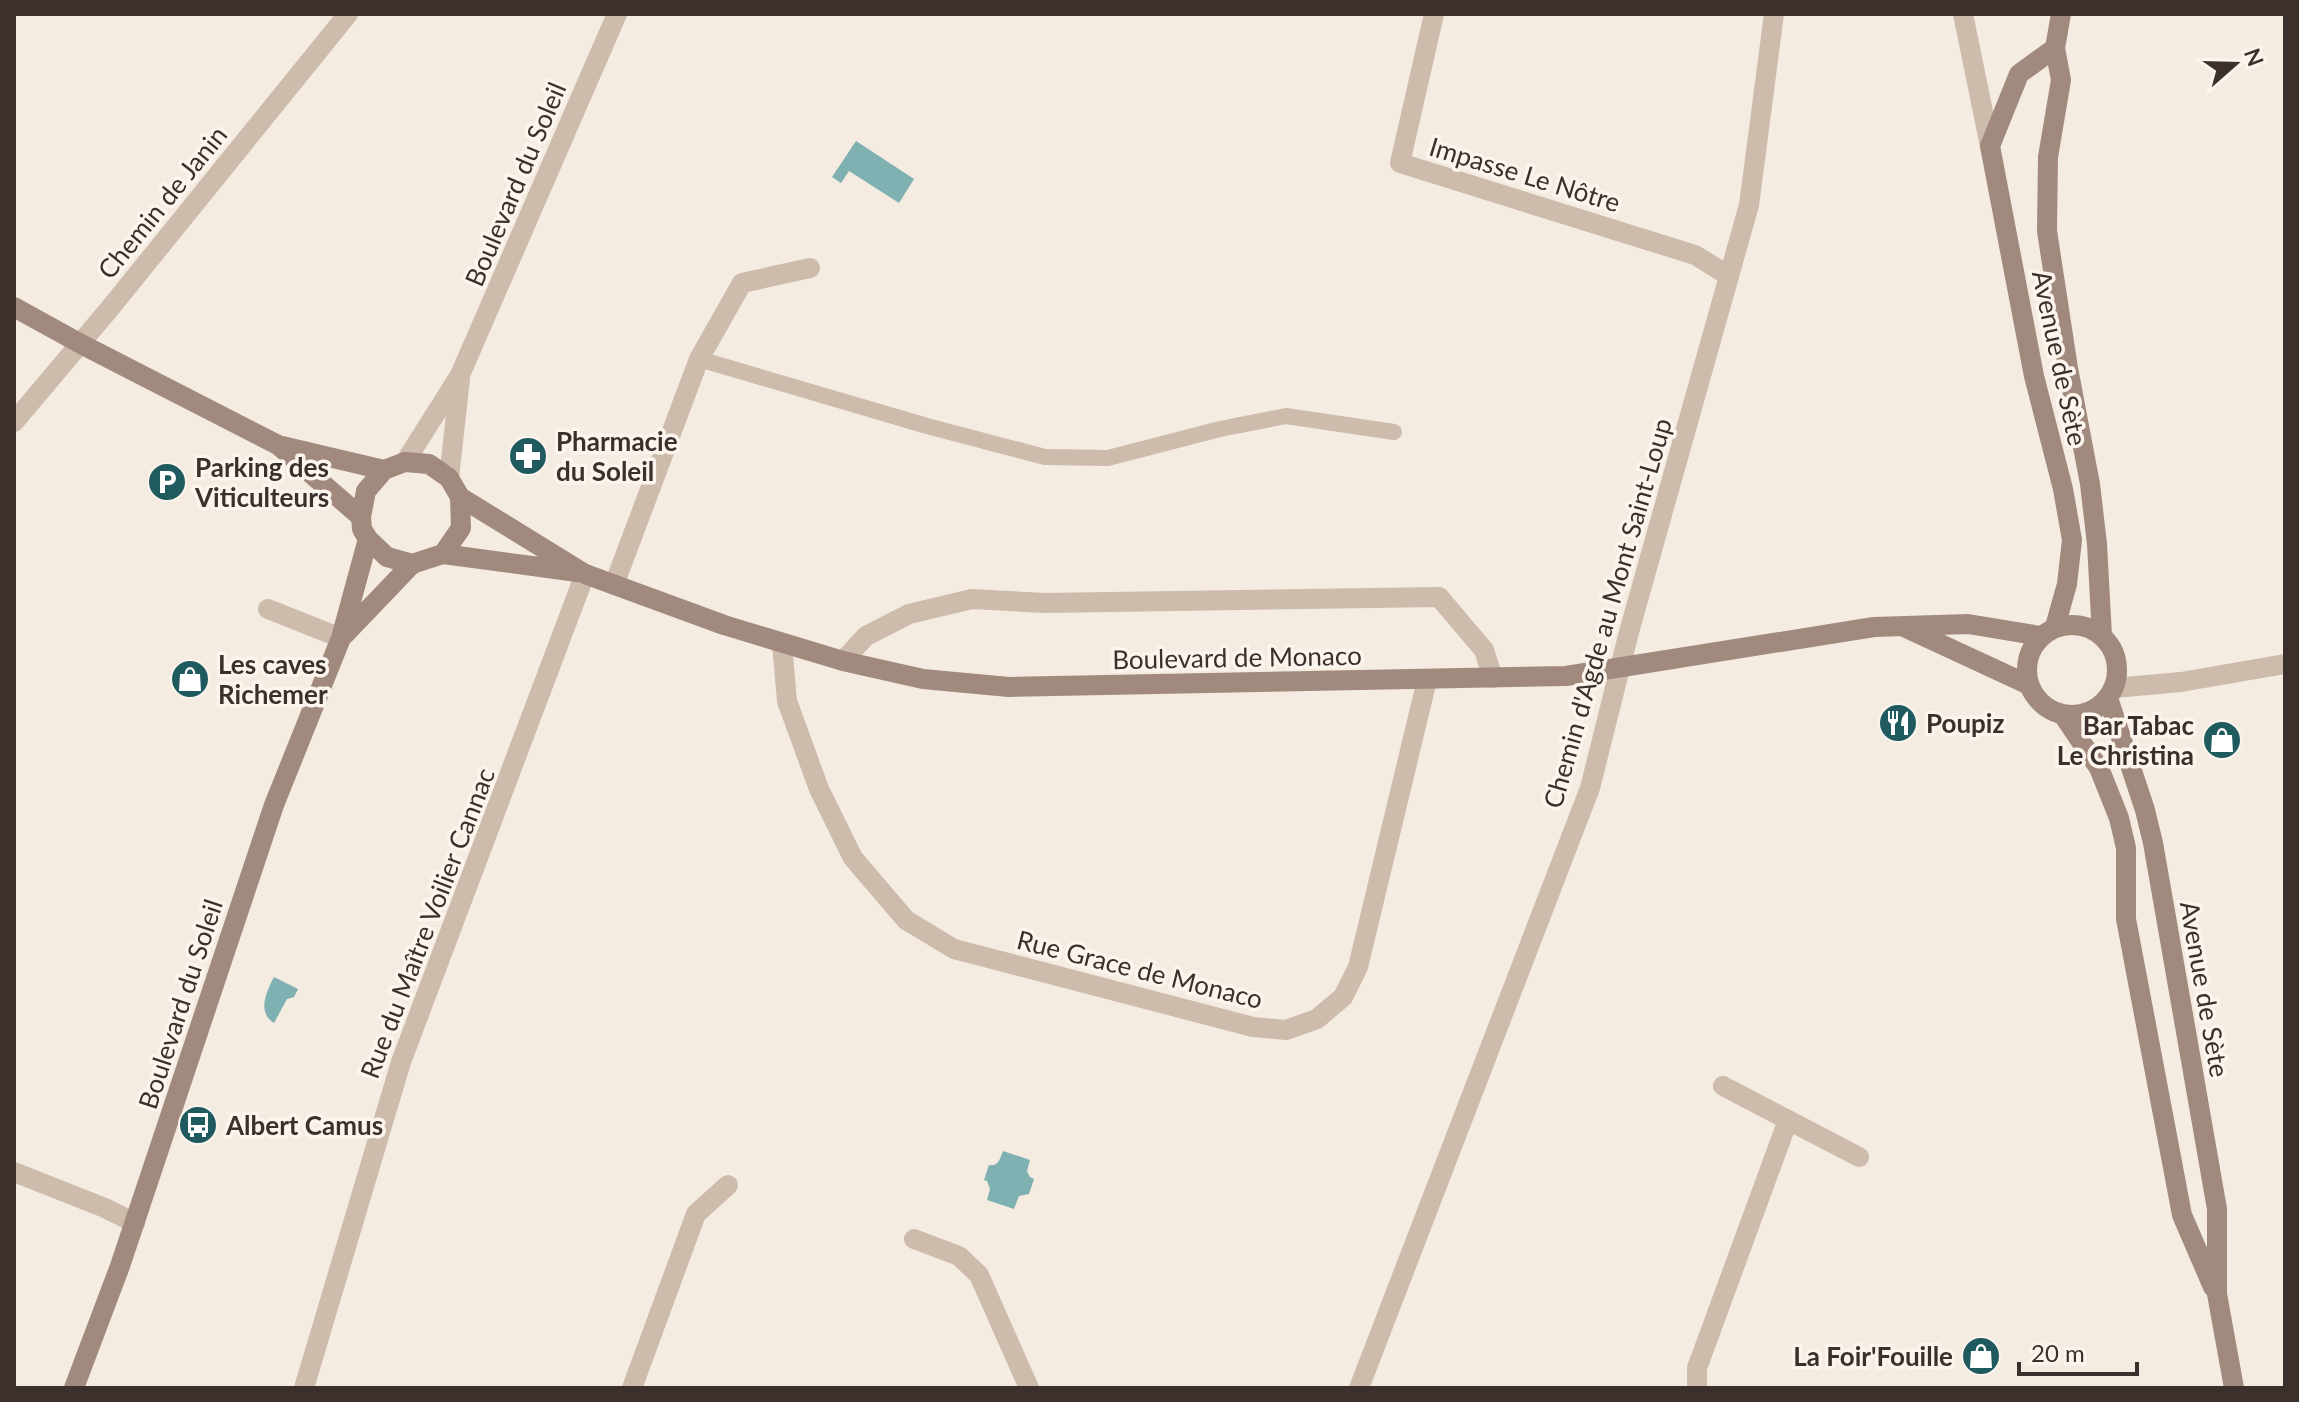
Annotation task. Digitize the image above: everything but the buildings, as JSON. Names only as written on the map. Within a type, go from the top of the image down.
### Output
[{"type":"main road","name":"Avenue de Sète","points":[[2061,14],[2055,48],[2061,80],[2048,157],[2047,231],[2090,484],[2102,636]]},
{"type":"main road","points":[[1990,146],[2019,74],[2055,48]]},
{"type":"main road","name":"Avenue de Sète","points":[[1990,146],[2034,376],[2063,489],[2072,540],[2067,584],[2048,632]]},
{"type":"main road","points":[[14,307],[278,445],[361,517]]},
{"type":"main road","points":[[278,445],[384,470]]},
{"type":"main road","points":[[405,462],[429,464],[449,478],[460,497],[461,528],[443,554],[412,564],[387,557],[368,539],[362,529],[361,517],[366,491],[384,470],[405,462]]},
{"type":"main road","name":"Boulevard de Monaco","points":[[460,497],[585,574],[724,625],[843,661],[923,679],[1009,687],[1566,676],[1874,627],[1968,624],[2048,632]]},
{"type":"main road","name":"Boulevard du Soleil","points":[[74,1388],[135,1223],[274,805],[341,638],[368,539]]},
{"type":"main road","name":"Boulevard de Monaco","points":[[443,554],[585,574]]},
{"type":"main road","name":"Boulevard du Soleil","points":[[341,638],[412,564]]},
{"type":"main road","points":[[2074,624],[2102,636],[2112,646],[2118,674],[2111,693],[2099,707],[2076,716],[2063,715],[2042,704],[2029,685],[2028,658],[2033,647],[2048,632],[2074,624]]},
{"type":"main road","points":[[1903,626],[2029,685]]},
{"type":"main road","name":"Avenue de Sète","points":[[2111,693],[2145,810],[2158,871],[2217,1209],[2217,1294],[2234,1388]]},
{"type":"main road","name":"Avenue de Sète","points":[[2063,715],[2099,768],[2119,818],[2126,848],[2126,919],[2182,1215],[2217,1294]]},
{"type":"street","name":"Chemin de Janin","points":[[14,422],[81,344],[348,14]]},
{"type":"street","name":"Boulevard du Soleil","points":[[405,462],[460,375],[617,14]]},
{"type":"street","name":"Impasse Le Nôtre","points":[[1434,14],[1400,163],[1695,255],[1729,276]]},
{"type":"street","name":"Chemin d'Agde au Mont Saint-Loup","points":[[1359,1388],[1590,788],[1620,668],[1749,205],[1774,14]]},
{"type":"street","points":[[1963,14],[1990,146]]},
{"type":"street","points":[[614,585],[699,359],[742,283],[810,268]]},
{"type":"street","name":"Boulevard du Soleil","points":[[449,478],[460,375]]},
{"type":"street","name":"Rue du Maître Voilier Cannac","points":[[304,1388],[401,1062],[585,574]]},
{"type":"street","points":[[843,661],[866,636],[909,614],[972,599],[1045,603],[1439,597],[1484,650],[1493,678]]},
{"type":"street","points":[[268,609],[341,638]]},
{"type":"street","name":"Rue Grace de Monaco","points":[[782,644],[787,701],[819,789],[853,858],[906,920],[954,949],[1253,1027],[1286,1030],[1317,1019],[1343,997],[1358,967],[1427,680]]},
{"type":"street","points":[[2111,693],[2285,664]]},
{"type":"street","points":[[1723,1086],[1859,1157]]},
{"type":"street","points":[[1697,1388],[1697,1368],[1788,1120]]},
{"type":"street","points":[[14,1172],[135,1223]]},
{"type":"street","points":[[632,1388],[696,1214],[728,1185]]},
{"type":"street","points":[[914,1239],[959,1256],[979,1275],[1029,1388]]},
{"type":"lane","points":[[699,359],[1045,457],[1108,458],[1220,429],[1286,416],[1394,432]]},
{"type":"water","points":[[856,141],[914,179],[899,203],[849,171],[841,183],[832,177]]},
{"type":"water","points":[[274,977],[298,989],[294,997],[287,999],[274,1023],[264,1008]]},
{"type":"water","points":[[1003,1151],[1030,1160],[1027,1171],[1034,1179],[1029,1194],[1019,1196],[1014,1209],[987,1200],[990,1189],[984,1180],[989,1165],[997,1164]]},
{"type":"place","name":"Pharmacie du Soleil","points":[[528,456]]},
{"type":"place","name":"Parking des Viticulteurs","points":[[167,482]]},
{"type":"place","name":"Les caves Richemer","points":[[190,679]]},
{"type":"place","name":"Poupiz","points":[[1898,723]]},
{"type":"place","name":"Bar Tabac Le Christina","points":[[2222,740]]},
{"type":"place","name":"Albert Camus","points":[[198,1125]]},
{"type":"place","name":"La Foir'Fouille","points":[[1981,1356]]}]
